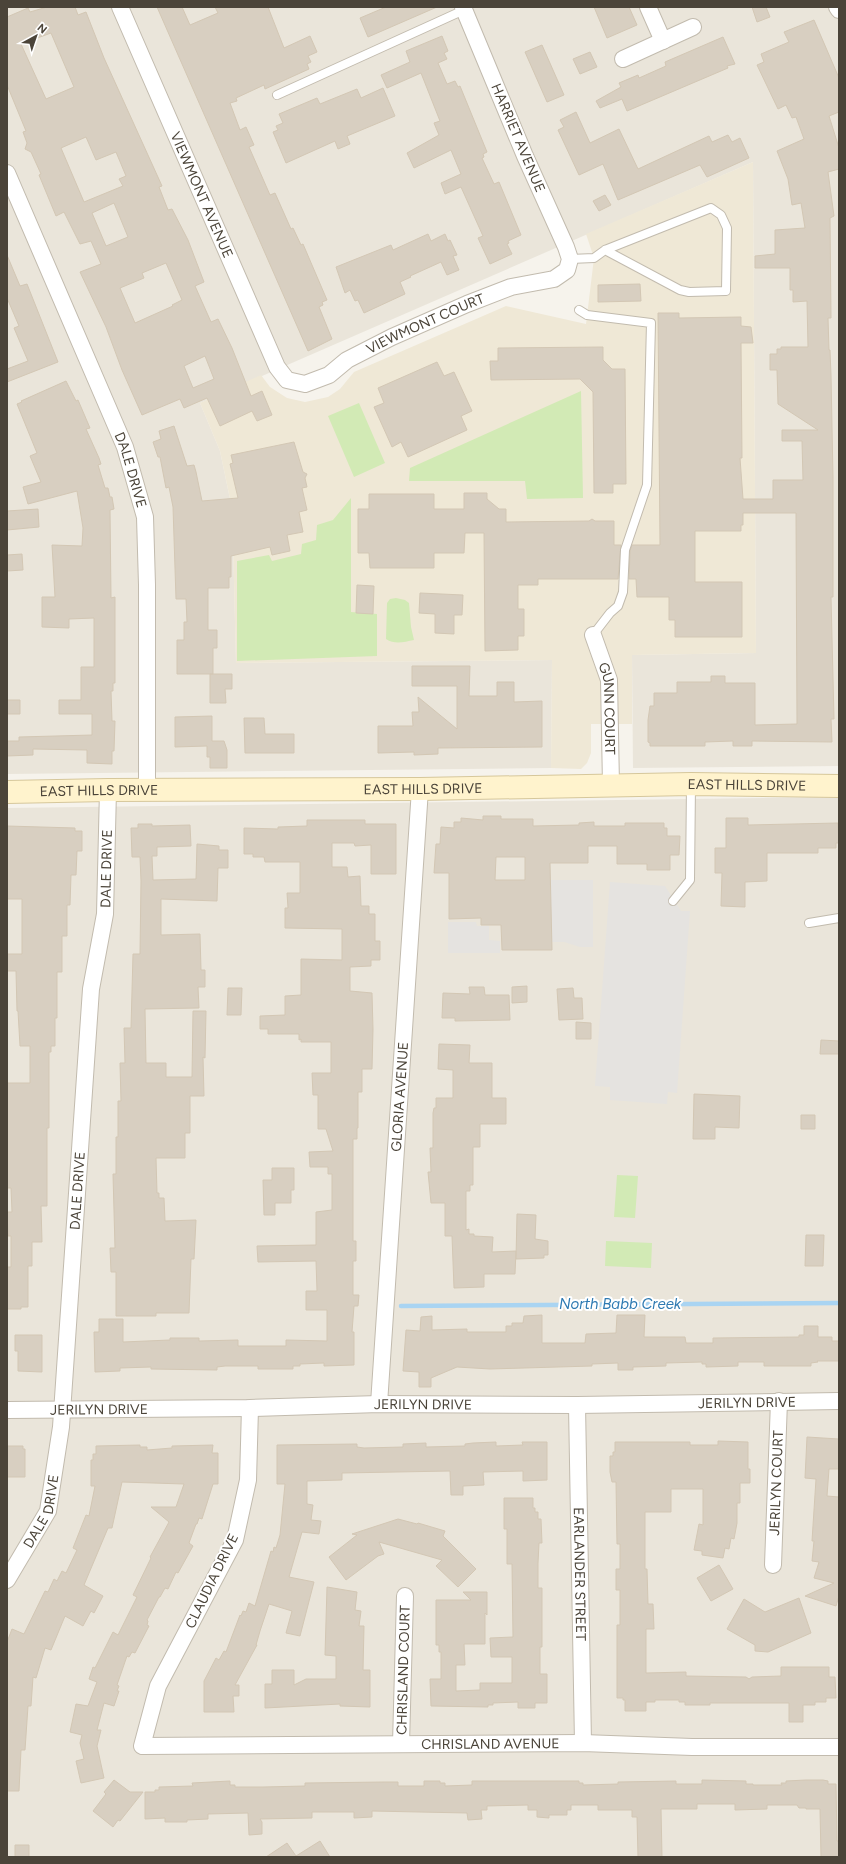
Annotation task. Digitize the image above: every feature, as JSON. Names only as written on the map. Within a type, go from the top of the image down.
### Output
[{"type":"street","name":"VIEWMONT AVENUE","points":[[120,7],[277,367],[287,380]]},
{"type":"street","points":[[648,7],[663,41]]},
{"type":"street","name":"HARRIET AVENUE","points":[[464,8],[525,156],[566,247],[569,265]]},
{"type":"street","points":[[623,59],[693,27]]},
{"type":"street","name":"DALE DRIVE","points":[[7,173],[125,447],[145,517],[147,585],[147,790]]},
{"type":"street","name":"VIEWMONT COURT","points":[[287,380],[305,384],[329,375],[347,360],[392,337],[467,304],[511,287],[554,279],[569,265]]},
{"type":"street","name":"GUNN COURT","points":[[593,635],[609,680],[611,785]]},
{"type":"street","name":"EAST HILLS DRIVE","points":[[7,792],[108,790],[420,789],[691,784],[839,786]]},
{"type":"street","name":"GLORIA AVENUE","points":[[379,1404],[420,789]]},
{"type":"street","name":"DALE DRIVE","points":[[7,1580],[48,1511],[63,1410],[91,989],[105,914],[108,790]]},
{"type":"street","name":"JERILYN COURT","points":[[773,1565],[779,1401]]},
{"type":"street","name":"JERILYN DRIVE","points":[[7,1410],[250,1408],[379,1404],[577,1406],[839,1401]]},
{"type":"street","name":"EARLANDER STREET","points":[[577,1406],[583,1744]]},
{"type":"street","name":"CLAUDIA DRIVE","points":[[142,1746],[158,1686],[235,1540],[248,1480],[250,1408]]},
{"type":"street","name":"CHRISLAND COURT","points":[[401,1744],[405,1596]]},
{"type":"street","name":"CHRISLAND AVENUE","points":[[142,1746],[583,1744],[692,1747],[839,1747]]},
{"type":"lane","points":[[277,95],[464,8]]},
{"type":"lane","points":[[569,265],[594,258],[605,250],[707,208],[714,209],[720,215],[726,228],[726,291],[689,292],[680,290],[605,250]]},
{"type":"lane","points":[[579,310],[587,314],[651,323],[647,485],[624,550],[623,592],[618,606],[610,613],[593,635]]},
{"type":"lane","points":[[673,901],[690,880],[691,784]]},
{"type":"lane","points":[[810,923],[839,918]]},
{"type":"shaded area","points":[[7,7],[839,7],[839,766],[633,768],[632,655],[756,653],[753,162],[200,403],[220,451],[230,499],[233,540],[236,663],[552,660],[551,768],[7,774]]},
{"type":"shaded area","points":[[753,162],[756,653],[632,655],[632,724],[591,724],[591,753],[587,763],[581,769],[551,768],[552,660],[236,663],[233,540],[230,499],[220,451],[200,403],[261,375],[270,387],[287,398],[305,402],[328,397],[340,389],[354,372],[506,306],[586,324],[594,258],[586,234]]},
{"type":"shaded area","points":[[839,797],[839,1857],[7,1857],[7,808]]},
{"type":"shaded area","points":[[551,880],[593,880],[593,947],[580,947],[564,942],[551,942]]},
{"type":"shaded area","points":[[610,882],[665,886],[681,911],[690,911],[677,1093],[668,1092],[667,1104],[610,1100],[610,1087],[595,1086]]},
{"type":"shaded area","points":[[448,922],[476,922],[477,926],[489,926],[489,940],[500,941],[500,953],[448,953]]},
{"type":"green space","points":[[581,391],[583,498],[527,499],[525,481],[409,481],[410,468]]},
{"type":"green space","points":[[359,403],[385,463],[354,477],[328,416]]},
{"type":"green space","points":[[351,498],[351,612],[377,614],[377,656],[237,661],[237,561],[269,555],[272,561],[301,554],[302,544],[316,540],[317,525],[333,520]]},
{"type":"green space","points":[[396,598],[405,600],[409,603],[411,627],[414,640],[396,642],[386,639],[387,603],[390,599]]},
{"type":"green space","points":[[617,1175],[638,1176],[635,1218],[614,1217]]},
{"type":"green space","points":[[606,1241],[652,1243],[651,1268],[605,1266]]},
{"type":"building","points":[[47,7],[75,7],[78,15],[86,12],[104,58],[162,186],[159,187],[168,210],[172,209],[188,240],[204,282],[195,286],[211,322],[218,319],[232,348],[251,396],[262,391],[272,415],[257,421],[252,411],[220,426],[207,398],[184,408],[180,399],[142,415],[122,370],[106,327],[80,272],[101,264],[91,241],[80,244],[64,212],[56,216],[39,175],[41,174],[31,152],[25,149],[27,143],[23,132],[26,131],[7,85],[7,17],[28,8],[30,12]],"holes":[[[51,33],[74,87],[46,99],[21,44]],[[86,137],[96,160],[116,152],[126,176],[119,179],[123,186],[84,202],[61,148]],[[114,203],[128,237],[106,246],[92,213]],[[166,263],[182,300],[172,305],[173,306],[135,323],[120,288],[144,278],[142,273]],[[205,356],[214,379],[193,388],[184,366]]]},
{"type":"building","points":[[157,7],[182,7],[190,25],[218,13],[215,7],[268,7],[284,48],[310,36],[317,52],[308,56],[311,62],[307,64],[309,69],[265,89],[264,85],[236,98],[237,101],[230,103],[240,130],[246,127],[254,145],[249,147],[270,195],[275,193],[291,229],[293,228],[301,245],[303,244],[327,300],[322,302],[323,305],[319,307],[332,339],[308,351]]},
{"type":"building","points":[[386,7],[437,7],[368,37],[360,18]]},
{"type":"building","points":[[594,7],[629,7],[637,25],[607,38]]},
{"type":"building","points":[[752,7],[766,7],[770,17],[757,22]]},
{"type":"building","points":[[814,20],[839,78],[839,112],[829,116],[839,148],[839,169],[828,172],[834,216],[830,218],[831,318],[828,318],[831,375],[833,478],[833,597],[831,597],[834,719],[831,719],[832,742],[752,741],[752,746],[733,746],[733,741],[705,742],[705,746],[650,746],[650,743],[648,742],[648,720],[650,706],[654,706],[654,693],[677,693],[677,682],[711,682],[711,676],[725,676],[725,683],[755,683],[755,725],[797,724],[796,513],[743,513],[743,525],[741,525],[741,531],[695,531],[695,582],[742,582],[742,637],[675,637],[675,620],[669,620],[669,597],[637,597],[636,579],[629,579],[630,551],[632,545],[660,545],[658,313],[679,313],[679,318],[741,317],[741,326],[751,327],[753,343],[741,343],[742,458],[740,458],[743,499],[773,499],[773,480],[803,480],[802,441],[782,441],[782,430],[818,430],[778,404],[777,370],[770,370],[770,354],[777,354],[777,349],[781,349],[781,347],[808,347],[807,301],[793,302],[793,290],[790,290],[790,268],[755,268],[755,256],[775,254],[775,230],[805,228],[801,203],[792,205],[788,179],[777,151],[804,139],[796,117],[792,118],[786,105],[778,109],[757,65],[764,62],[761,54],[789,42],[784,32]]},
{"type":"building","points":[[442,36],[448,51],[444,53],[447,59],[438,63],[447,84],[455,81],[458,87],[460,86],[487,152],[483,154],[484,157],[482,158],[494,184],[499,182],[521,235],[508,241],[509,243],[507,244],[512,254],[490,264],[478,238],[483,236],[461,187],[445,194],[441,183],[461,174],[451,150],[414,168],[407,153],[439,135],[434,123],[440,121],[421,73],[387,88],[381,75],[410,62],[406,51]]},
{"type":"building","points":[[723,37],[735,64],[727,66],[728,68],[627,111],[622,99],[600,108],[596,101],[621,87],[619,83],[638,75],[639,78],[666,66],[665,62]]},
{"type":"building","points":[[542,45],[564,95],[547,102],[525,52]]},
{"type":"building","points":[[590,52],[597,67],[580,74],[573,59]]},
{"type":"building","points":[[383,88],[395,116],[347,136],[350,144],[338,149],[335,141],[286,163],[273,132],[278,130],[276,126],[283,123],[279,114],[317,98],[320,104],[357,89],[361,98]]},
{"type":"building","points":[[576,112],[590,143],[619,129],[638,169],[709,136],[712,142],[728,135],[732,142],[740,138],[749,158],[707,177],[700,165],[618,200],[603,164],[579,175],[558,130],[564,127],[560,120]]},
{"type":"building","points":[[605,195],[611,205],[599,211],[593,201]]},
{"type":"building","points":[[428,234],[431,241],[445,234],[448,241],[450,240],[457,255],[453,256],[459,270],[447,275],[441,262],[410,276],[411,277],[400,282],[405,294],[364,313],[358,300],[355,301],[350,290],[345,293],[336,267],[391,245],[393,250]]},
{"type":"building","points":[[7,255],[20,286],[27,284],[58,362],[7,382],[7,369],[28,361],[14,328],[19,326],[7,298]]},
{"type":"building","points":[[640,284],[641,301],[598,302],[598,285]]},
{"type":"building","points":[[603,347],[603,360],[612,369],[625,369],[626,484],[613,484],[613,493],[594,493],[593,392],[580,379],[491,380],[490,361],[498,361],[498,348]]},
{"type":"building","points":[[437,362],[444,376],[454,372],[472,411],[461,416],[467,430],[408,457],[401,442],[392,447],[374,407],[384,403],[378,388]]},
{"type":"building","points":[[66,381],[76,401],[78,400],[90,428],[86,429],[99,458],[101,464],[98,465],[105,488],[108,488],[110,497],[112,497],[114,509],[110,510],[111,598],[115,597],[115,683],[113,683],[113,691],[111,691],[112,721],[115,721],[112,764],[87,763],[87,750],[33,749],[33,755],[7,756],[7,741],[19,741],[19,737],[92,735],[92,714],[59,714],[59,700],[81,700],[81,667],[94,667],[94,618],[69,619],[69,628],[42,627],[42,597],[55,597],[52,545],[82,546],[83,528],[77,491],[28,504],[23,487],[41,482],[30,456],[37,453],[17,404]]},
{"type":"building","points":[[174,426],[187,466],[194,465],[202,501],[238,498],[230,464],[233,463],[231,455],[294,442],[303,472],[307,474],[305,478],[307,487],[302,488],[307,510],[299,512],[303,532],[287,535],[290,551],[272,555],[270,547],[231,556],[231,577],[229,577],[229,588],[208,588],[208,630],[217,630],[217,648],[213,648],[213,674],[177,674],[177,640],[184,640],[184,622],[187,622],[186,599],[176,599],[173,507],[169,487],[166,488],[160,457],[158,457],[153,442],[161,439],[159,431]]},
{"type":"building","points":[[464,493],[487,493],[487,499],[499,509],[506,509],[506,522],[589,521],[592,519],[595,521],[614,521],[614,545],[621,545],[618,579],[538,579],[538,585],[518,585],[518,609],[524,609],[524,636],[518,636],[518,650],[485,651],[484,533],[465,533],[464,553],[434,553],[434,568],[370,568],[369,553],[358,553],[358,509],[369,509],[369,494],[434,494],[434,509],[464,509]]},
{"type":"building","points":[[38,509],[39,527],[7,530],[7,511]]},
{"type":"building","points":[[22,554],[23,570],[7,571],[7,555]]},
{"type":"building","points":[[357,585],[374,586],[373,614],[356,613]]},
{"type":"building","points":[[420,593],[463,595],[462,615],[454,615],[454,634],[435,633],[435,614],[419,613]]},
{"type":"building","points":[[412,666],[470,666],[469,696],[497,696],[497,682],[514,682],[514,702],[542,701],[542,747],[438,748],[438,754],[414,755],[414,752],[378,753],[378,726],[413,726],[412,712],[419,712],[418,697],[457,729],[457,686],[412,686]]},
{"type":"building","points":[[210,674],[232,674],[232,689],[225,689],[226,703],[210,703]]},
{"type":"building","points":[[7,700],[20,700],[20,714],[7,714]]},
{"type":"building","points":[[212,716],[212,741],[224,741],[227,750],[227,768],[210,768],[210,757],[207,757],[207,746],[175,747],[175,717]]},
{"type":"building","points":[[244,718],[264,718],[265,734],[294,734],[294,753],[245,753]]},
{"type":"building","points":[[483,816],[501,816],[501,819],[533,819],[533,826],[579,825],[579,823],[594,822],[594,826],[625,826],[625,823],[664,823],[664,828],[667,828],[667,836],[680,836],[679,855],[670,855],[670,870],[647,870],[647,864],[617,864],[617,846],[588,846],[588,863],[550,863],[552,950],[502,950],[501,925],[481,925],[481,918],[449,919],[449,873],[434,873],[436,844],[440,844],[441,827],[454,828],[454,822],[461,822],[461,818],[483,820]],"holes":[[[496,857],[525,857],[525,880],[495,880]]]},
{"type":"building","points":[[726,818],[748,818],[748,825],[838,823],[839,843],[836,843],[836,848],[818,848],[818,853],[767,853],[767,881],[745,882],[745,907],[721,906],[722,873],[715,873],[715,848],[726,848]]},
{"type":"building","points":[[307,820],[365,820],[365,824],[396,824],[396,874],[371,874],[371,845],[355,846],[354,843],[332,843],[332,867],[347,867],[348,877],[360,876],[361,906],[369,906],[369,914],[375,914],[375,941],[380,941],[380,960],[371,960],[371,966],[350,967],[350,991],[372,993],[373,1029],[372,1069],[362,1069],[362,1092],[358,1092],[357,1139],[353,1139],[353,1241],[356,1241],[356,1261],[353,1261],[353,1295],[359,1295],[358,1306],[354,1306],[352,1332],[354,1332],[354,1365],[324,1366],[324,1363],[300,1364],[300,1366],[293,1366],[293,1369],[258,1369],[258,1366],[225,1366],[217,1367],[217,1370],[151,1369],[151,1367],[120,1368],[120,1371],[95,1372],[94,1332],[99,1332],[99,1319],[123,1319],[123,1342],[170,1340],[170,1338],[199,1338],[199,1341],[238,1340],[238,1346],[286,1346],[286,1340],[327,1341],[327,1310],[306,1310],[306,1291],[317,1291],[316,1261],[258,1262],[257,1246],[316,1245],[316,1212],[332,1210],[332,1174],[328,1174],[328,1167],[310,1167],[309,1152],[333,1151],[326,1129],[318,1129],[318,1095],[313,1095],[312,1073],[331,1073],[331,1042],[301,1042],[301,1039],[299,1040],[299,1034],[268,1034],[268,1029],[260,1029],[260,1016],[285,1015],[285,996],[301,995],[301,959],[342,960],[342,929],[285,928],[285,908],[288,908],[287,893],[300,893],[300,862],[265,862],[264,857],[253,857],[253,854],[244,854],[244,828],[278,829],[278,827],[307,826]]},
{"type":"building","points":[[138,824],[152,824],[152,826],[190,825],[191,846],[157,847],[157,856],[152,856],[153,880],[196,879],[197,844],[219,846],[219,850],[228,850],[228,868],[218,868],[217,901],[161,899],[161,935],[200,934],[201,970],[205,970],[205,987],[198,987],[199,1008],[145,1009],[146,1063],[166,1063],[166,1077],[192,1077],[193,1011],[206,1011],[205,1058],[203,1057],[204,1096],[190,1096],[190,1133],[185,1133],[185,1158],[156,1158],[157,1193],[159,1193],[159,1198],[164,1198],[165,1221],[196,1220],[194,1259],[191,1259],[189,1313],[156,1313],[156,1316],[116,1316],[116,1272],[111,1272],[110,1248],[115,1248],[113,1174],[116,1174],[118,1101],[121,1101],[120,1063],[125,1063],[124,1028],[131,1028],[133,954],[140,954],[140,857],[132,857],[131,828],[138,828]]},
{"type":"building","points":[[7,826],[75,828],[75,831],[82,831],[82,851],[77,851],[76,875],[71,875],[70,905],[67,905],[67,936],[62,936],[62,972],[57,972],[57,1018],[55,1018],[55,1046],[51,1046],[51,1052],[49,1052],[47,1206],[41,1206],[42,1242],[32,1242],[32,1266],[28,1266],[28,1307],[21,1307],[21,1309],[7,1309],[7,1267],[11,1267],[11,1236],[8,1236],[7,1212],[12,1212],[11,1188],[7,1188],[7,1083],[30,1083],[30,1046],[20,1046],[16,971],[7,971],[7,954],[22,954],[22,899],[7,899]]},
{"type":"building","points":[[527,986],[527,1002],[512,1003],[512,987]]},
{"type":"building","points":[[469,987],[484,987],[485,995],[509,995],[510,1020],[455,1021],[455,1018],[442,1018],[443,993],[470,994]]},
{"type":"building","points":[[228,988],[242,988],[241,1015],[227,1015]]},
{"type":"building","points":[[573,988],[574,998],[582,998],[583,1019],[559,1020],[557,989]]},
{"type":"building","points":[[576,1022],[591,1023],[591,1039],[576,1039]]},
{"type":"building","points":[[821,1040],[839,1041],[839,1054],[820,1054]]},
{"type":"building","points":[[439,1044],[470,1045],[469,1063],[492,1063],[492,1098],[506,1098],[506,1124],[480,1124],[480,1147],[473,1147],[473,1185],[470,1185],[470,1191],[466,1191],[466,1230],[469,1229],[469,1234],[474,1234],[474,1236],[493,1237],[492,1252],[516,1251],[515,1274],[484,1274],[484,1287],[454,1288],[452,1236],[445,1236],[445,1203],[431,1203],[428,1172],[431,1172],[430,1148],[433,1148],[433,1113],[434,1108],[436,1108],[436,1098],[453,1098],[453,1070],[438,1069]]},
{"type":"building","points":[[694,1094],[740,1096],[739,1128],[715,1127],[715,1139],[693,1139]]},
{"type":"building","points":[[801,1115],[815,1115],[815,1129],[801,1129]]},
{"type":"building","points":[[272,1168],[294,1168],[294,1190],[291,1190],[291,1203],[275,1203],[275,1215],[264,1215],[263,1180],[272,1180]]},
{"type":"building","points":[[517,1214],[536,1215],[535,1239],[548,1241],[548,1255],[544,1255],[544,1258],[516,1259]]},
{"type":"building","points":[[806,1235],[824,1235],[823,1266],[805,1266]]},
{"type":"building","points":[[542,1315],[542,1343],[585,1343],[586,1334],[616,1333],[617,1315],[645,1315],[644,1337],[685,1337],[686,1343],[713,1343],[713,1338],[799,1337],[799,1335],[804,1335],[804,1326],[818,1326],[818,1337],[832,1337],[832,1341],[839,1341],[839,1361],[817,1361],[818,1362],[811,1363],[811,1366],[764,1366],[764,1362],[738,1362],[738,1366],[706,1367],[706,1364],[702,1364],[702,1362],[666,1363],[666,1366],[633,1367],[633,1370],[618,1370],[618,1363],[592,1364],[592,1366],[490,1369],[457,1367],[431,1378],[431,1387],[419,1387],[419,1372],[403,1371],[406,1330],[420,1331],[421,1317],[432,1316],[432,1330],[467,1329],[467,1332],[506,1332],[506,1326],[512,1326],[512,1323],[523,1323],[524,1316]]},
{"type":"building","points":[[15,1335],[42,1335],[42,1372],[18,1371],[18,1351],[15,1351]]},
{"type":"building","points":[[807,1437],[839,1439],[839,1469],[829,1469],[827,1496],[839,1497],[839,1596],[836,1606],[805,1596],[834,1583],[814,1578],[819,1562],[812,1561],[816,1479],[805,1478]]},
{"type":"building","points":[[718,1441],[748,1442],[748,1469],[750,1469],[750,1483],[740,1483],[740,1503],[737,1503],[737,1523],[734,1539],[731,1538],[729,1549],[725,1548],[723,1558],[702,1555],[702,1551],[694,1550],[699,1524],[703,1525],[703,1489],[671,1489],[671,1512],[645,1512],[645,1569],[647,1569],[648,1604],[653,1604],[654,1629],[646,1629],[646,1673],[686,1672],[686,1676],[746,1677],[749,1679],[752,1677],[781,1676],[781,1667],[829,1667],[829,1677],[835,1677],[836,1698],[826,1698],[826,1702],[815,1702],[815,1705],[803,1705],[803,1722],[789,1722],[789,1703],[710,1703],[710,1705],[685,1705],[685,1702],[679,1702],[679,1700],[655,1700],[655,1702],[646,1702],[646,1711],[625,1711],[625,1700],[623,1700],[623,1698],[617,1698],[617,1625],[620,1625],[620,1590],[616,1590],[616,1569],[620,1569],[620,1544],[617,1544],[616,1482],[612,1482],[610,1472],[610,1456],[613,1456],[613,1452],[615,1452],[615,1442],[690,1442],[690,1445],[718,1445]]},
{"type":"building","points":[[496,1442],[496,1446],[523,1445],[522,1442],[547,1442],[547,1480],[523,1481],[523,1471],[483,1472],[484,1485],[463,1486],[463,1495],[451,1495],[450,1471],[342,1473],[342,1480],[307,1481],[307,1504],[313,1505],[311,1520],[321,1521],[319,1534],[302,1532],[289,1577],[314,1582],[300,1636],[286,1633],[292,1611],[269,1604],[257,1645],[235,1685],[239,1685],[239,1696],[233,1696],[234,1712],[204,1712],[204,1681],[216,1658],[219,1660],[224,1651],[226,1652],[240,1615],[241,1616],[243,1611],[246,1612],[249,1603],[255,1606],[271,1551],[273,1552],[274,1547],[276,1548],[280,1535],[285,1484],[277,1484],[277,1445],[357,1444],[357,1447],[364,1448],[403,1447],[403,1444],[426,1443],[426,1447],[465,1446],[465,1444]]},
{"type":"building","points":[[140,1445],[140,1447],[147,1447],[147,1450],[172,1448],[172,1446],[213,1445],[212,1453],[218,1453],[218,1484],[213,1484],[202,1519],[199,1518],[196,1524],[189,1543],[193,1546],[178,1573],[176,1572],[168,1589],[165,1588],[159,1597],[147,1620],[147,1625],[149,1626],[135,1653],[132,1652],[129,1657],[127,1656],[117,1685],[119,1686],[117,1691],[119,1691],[114,1706],[104,1703],[97,1730],[101,1730],[97,1746],[104,1778],[81,1783],[76,1761],[84,1759],[80,1743],[82,1735],[70,1732],[76,1704],[88,1706],[97,1682],[89,1679],[93,1667],[95,1668],[113,1632],[118,1635],[137,1597],[133,1595],[151,1558],[150,1557],[169,1522],[151,1507],[176,1507],[184,1484],[122,1482],[112,1528],[108,1528],[84,1585],[103,1596],[94,1613],[91,1611],[83,1626],[65,1616],[51,1650],[45,1648],[36,1678],[33,1677],[31,1706],[28,1706],[25,1750],[21,1750],[19,1791],[7,1791],[7,1642],[12,1629],[24,1634],[45,1591],[48,1592],[54,1579],[57,1581],[62,1571],[66,1573],[77,1550],[73,1548],[86,1515],[89,1516],[95,1486],[91,1486],[91,1460],[93,1460],[93,1454],[96,1454],[96,1446]]},
{"type":"building","points":[[7,1446],[23,1446],[23,1449],[25,1449],[25,1477],[7,1477]]},
{"type":"building","points":[[504,1498],[533,1498],[533,1508],[535,1508],[535,1512],[538,1512],[538,1519],[541,1519],[542,1543],[539,1543],[538,1563],[538,1588],[542,1588],[542,1647],[540,1647],[540,1674],[547,1674],[547,1703],[535,1703],[535,1708],[518,1708],[518,1702],[493,1703],[493,1705],[488,1705],[488,1707],[431,1706],[430,1679],[441,1679],[441,1652],[439,1652],[439,1645],[436,1645],[436,1600],[471,1600],[463,1592],[487,1592],[485,1644],[464,1644],[465,1665],[456,1665],[456,1691],[480,1690],[480,1683],[512,1683],[512,1657],[491,1657],[490,1638],[513,1637],[512,1564],[507,1564],[507,1529],[504,1529]]},
{"type":"building","points":[[398,1519],[445,1531],[443,1536],[476,1569],[458,1587],[436,1566],[442,1560],[379,1542],[384,1554],[378,1556],[346,1580],[329,1557],[357,1535],[352,1534]]},
{"type":"building","points":[[719,1565],[733,1589],[711,1601],[697,1578]]},
{"type":"building","points":[[327,1587],[357,1592],[355,1610],[361,1611],[359,1626],[364,1626],[363,1670],[370,1670],[370,1707],[340,1706],[340,1704],[265,1708],[265,1684],[272,1684],[272,1670],[294,1670],[294,1685],[306,1679],[336,1679],[336,1656],[325,1655]]},
{"type":"building","points":[[799,1598],[811,1633],[768,1652],[755,1651],[755,1645],[727,1629],[744,1599],[765,1612]]},
{"type":"building","points":[[114,1780],[130,1792],[143,1792],[120,1821],[118,1820],[113,1827],[93,1811],[106,1794],[104,1792]]},
{"type":"building","points":[[702,1780],[746,1781],[746,1784],[753,1785],[782,1785],[781,1783],[786,1783],[786,1781],[823,1780],[828,1781],[828,1784],[836,1784],[837,1841],[839,1841],[839,1857],[821,1857],[820,1809],[799,1808],[797,1805],[767,1805],[767,1809],[735,1810],[735,1804],[697,1804],[697,1809],[661,1809],[662,1857],[638,1857],[637,1817],[632,1817],[632,1810],[598,1810],[598,1805],[571,1805],[571,1810],[567,1810],[567,1815],[549,1815],[549,1818],[537,1817],[537,1810],[528,1810],[528,1805],[487,1806],[487,1810],[481,1810],[482,1819],[468,1820],[467,1813],[372,1811],[372,1817],[354,1818],[354,1812],[312,1812],[312,1818],[260,1819],[262,1822],[262,1834],[249,1835],[248,1813],[208,1814],[208,1819],[187,1820],[187,1822],[165,1822],[165,1818],[145,1819],[145,1792],[155,1792],[155,1790],[159,1790],[159,1787],[193,1786],[192,1783],[230,1781],[230,1785],[235,1785],[235,1787],[263,1787],[305,1786],[305,1783],[398,1782],[398,1786],[424,1786],[424,1781],[440,1781],[440,1783],[445,1783],[445,1786],[472,1785],[472,1781],[579,1781],[579,1783],[583,1783],[583,1785],[618,1784],[618,1782],[676,1781],[676,1784],[702,1784]]},
{"type":"building","points":[[320,1841],[330,1857],[266,1857],[287,1843],[296,1856]]},
{"type":"building","points":[[15,1845],[29,1845],[29,1857],[15,1857]]},
{"type":"waterway","name":"North Babb Creek","points":[[401,1306],[839,1303]]}]
